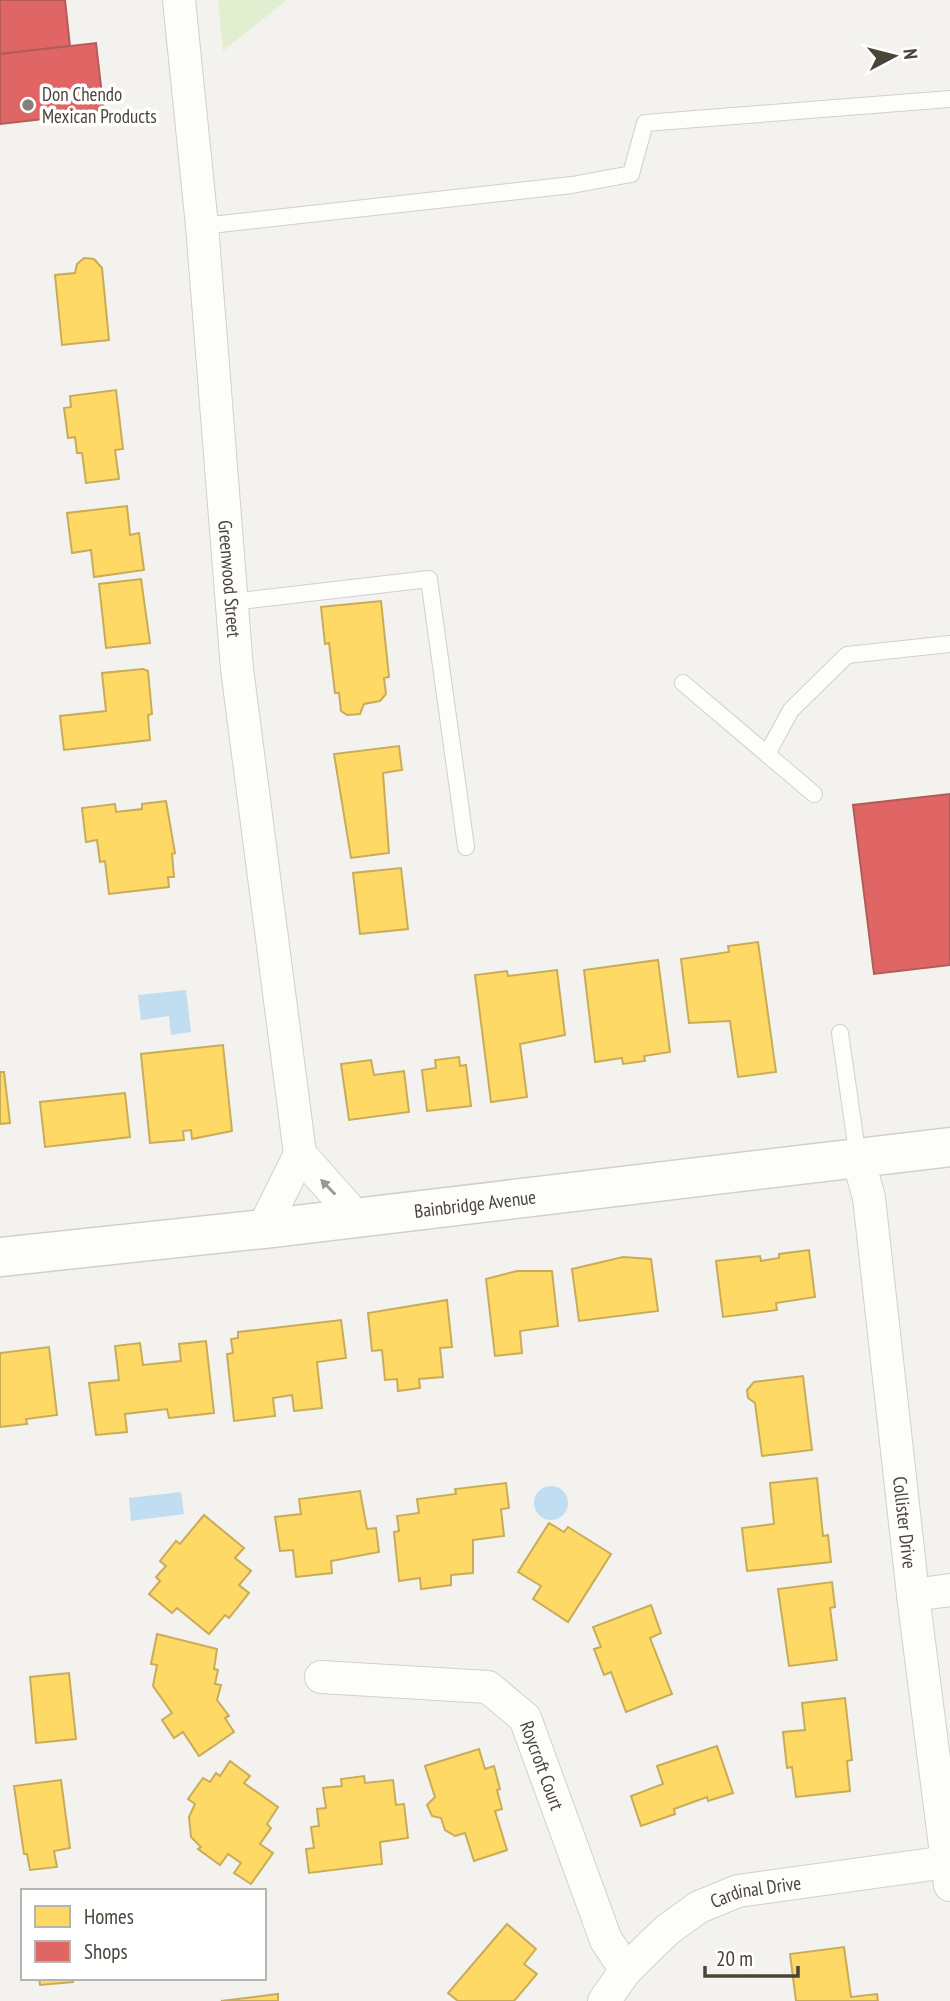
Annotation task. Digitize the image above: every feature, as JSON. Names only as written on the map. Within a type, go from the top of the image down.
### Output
[{"type":"street","name":"Greenwood Street","points":[[178,0],[202,226],[237,669],[300,1154]]},
{"type":"street","name":"Bainbridge Avenue","points":[[0,1257],[263,1229],[950,1147]]},
{"type":"street","points":[[263,1229],[300,1154],[356,1218]]},
{"type":"street","name":"Collister Drive","points":[[858,1158],[869,1198],[913,1595],[949,1873]]},
{"type":"street","points":[[913,1595],[950,1590]]},
{"type":"street","name":"Roycroft Court","points":[[321,1677],[488,1687],[525,1718],[606,1940],[626,1970]]},
{"type":"street","name":"Cardinal Drive","points":[[604,2001],[626,1970],[667,1930],[699,1907],[738,1891],[949,1873]]},
{"type":"lane","points":[[202,226],[572,185],[632,174],[645,123],[950,99]]},
{"type":"lane","points":[[231,602],[429,579],[466,847]]},
{"type":"lane","points":[[767,754],[791,710],[847,655],[950,644]]},
{"type":"lane","points":[[683,683],[814,794]]},
{"type":"lane","points":[[840,1033],[858,1158]]},
{"type":"green space","points":[[218,0],[287,0],[223,51]]},
{"type":"water","points":[[186,990],[191,1032],[171,1035],[169,1016],[141,1020],[138,995]]},
{"type":"water","points":[[551,1486],[563,1491],[568,1503],[563,1515],[551,1520],[539,1515],[534,1503],[539,1491]]},
{"type":"water","points":[[181,1492],[184,1514],[131,1521],[129,1498]]},
{"type":"building: Homes","points":[[84,258],[94,259],[102,268],[109,340],[62,345],[55,275],[75,273],[77,264]]},
{"type":"building: Homes","points":[[116,390],[123,449],[115,450],[119,479],[86,483],[82,453],[77,453],[75,437],[68,438],[64,408],[71,407],[70,396]]},
{"type":"building: Homes","points":[[127,506],[130,535],[139,533],[144,570],[94,577],[91,550],[72,553],[67,513]]},
{"type":"building: Homes","points":[[141,579],[150,643],[106,648],[99,584]]},
{"type":"building: Homes","points":[[381,601],[389,677],[384,678],[386,694],[380,701],[364,704],[360,714],[347,715],[341,711],[339,693],[335,693],[329,643],[325,644],[321,607]]},
{"type":"building: Homes","points":[[143,669],[148,671],[152,714],[148,715],[150,740],[64,750],[60,716],[106,711],[102,673]]},
{"type":"building: Homes","points":[[399,746],[402,770],[383,773],[389,853],[351,858],[334,754]]},
{"type":"building: Homes","points":[[166,801],[175,853],[172,854],[174,877],[168,877],[169,887],[109,894],[105,861],[100,862],[97,840],[86,842],[82,808],[115,804],[116,812],[142,809],[142,804]]},
{"type":"building: Homes","points":[[401,868],[408,929],[360,934],[353,873]]},
{"type":"building: Homes","points":[[758,942],[776,1072],[738,1077],[730,1021],[689,1023],[681,959],[729,952],[728,946]]},
{"type":"building: Homes","points":[[658,960],[670,1052],[644,1056],[645,1061],[623,1064],[622,1058],[595,1062],[584,970]]},
{"type":"building: Homes","points":[[557,970],[565,1035],[520,1044],[527,1097],[491,1102],[475,975],[507,971],[508,976]]},
{"type":"building: Homes","points":[[223,1045],[232,1131],[192,1139],[191,1130],[183,1131],[184,1140],[150,1143],[141,1054]]},
{"type":"building: Homes","points":[[459,1057],[460,1066],[466,1065],[471,1106],[427,1111],[422,1070],[436,1068],[435,1060]]},
{"type":"building: Homes","points":[[371,1060],[374,1075],[404,1071],[409,1112],[349,1120],[341,1064]]},
{"type":"building: Homes","points":[[0,1072],[4,1072],[10,1123],[0,1124]]},
{"type":"building: Homes","points":[[125,1093],[130,1137],[45,1147],[40,1102]]},
{"type":"building: Homes","points":[[809,1250],[815,1297],[776,1303],[777,1310],[723,1317],[716,1261],[760,1256],[761,1261],[779,1258],[779,1254]]},
{"type":"building: Homes","points":[[623,1257],[651,1259],[658,1311],[579,1321],[572,1269]]},
{"type":"building: Homes","points":[[517,1271],[552,1271],[558,1326],[520,1331],[522,1353],[495,1356],[486,1279]]},
{"type":"building: Homes","points":[[447,1300],[452,1347],[440,1348],[443,1377],[419,1379],[420,1388],[398,1391],[397,1379],[385,1380],[382,1350],[372,1351],[368,1313]]},
{"type":"building: Homes","points":[[341,1320],[346,1358],[317,1362],[322,1408],[294,1411],[292,1395],[273,1398],[275,1416],[234,1421],[227,1354],[233,1353],[231,1339],[238,1338],[238,1332]]},
{"type":"building: Homes","points":[[206,1341],[214,1413],[169,1418],[167,1409],[125,1414],[127,1432],[96,1435],[89,1383],[119,1380],[115,1346],[140,1343],[143,1365],[181,1361],[179,1344]]},
{"type":"building: Homes","points":[[49,1347],[57,1415],[26,1419],[27,1424],[0,1427],[0,1353]]},
{"type":"building: Homes","points":[[803,1376],[812,1450],[762,1456],[755,1403],[748,1398],[747,1390],[754,1382]]},
{"type":"building: Homes","points":[[817,1478],[823,1536],[828,1535],[831,1562],[747,1571],[742,1528],[774,1524],[770,1483]]},
{"type":"building: Homes","points":[[506,1483],[509,1508],[501,1509],[504,1536],[473,1540],[473,1573],[451,1575],[451,1585],[421,1589],[420,1578],[399,1581],[394,1532],[399,1531],[397,1516],[419,1513],[417,1499],[456,1494],[455,1489]]},
{"type":"building: Homes","points":[[360,1491],[367,1529],[376,1528],[379,1552],[331,1561],[332,1573],[296,1577],[293,1550],[280,1551],[275,1517],[301,1514],[299,1499]]},
{"type":"building: Homes","points":[[204,1515],[244,1548],[235,1558],[251,1571],[239,1585],[249,1593],[229,1618],[225,1615],[209,1634],[177,1608],[172,1613],[149,1594],[160,1581],[156,1577],[166,1566],[160,1561],[176,1541],[180,1544]]},
{"type":"building: Homes","points":[[549,1523],[564,1532],[568,1527],[611,1554],[568,1622],[533,1599],[541,1586],[518,1572]]},
{"type":"building: Homes","points":[[832,1582],[835,1607],[830,1608],[837,1660],[789,1666],[778,1589]]},
{"type":"building: Homes","points":[[651,1605],[661,1633],[650,1638],[672,1694],[626,1712],[611,1672],[604,1675],[594,1649],[601,1647],[593,1627]]},
{"type":"building: Homes","points":[[157,1634],[217,1649],[214,1669],[218,1670],[215,1684],[221,1685],[217,1700],[229,1716],[225,1718],[234,1732],[199,1756],[183,1732],[174,1738],[162,1720],[172,1713],[153,1686],[157,1665],[151,1664]]},
{"type":"building: Homes","points":[[69,1673],[76,1739],[36,1743],[30,1677]]},
{"type":"building: Homes","points":[[845,1698],[852,1760],[847,1761],[850,1791],[796,1797],[792,1767],[787,1768],[783,1732],[805,1730],[802,1703]]},
{"type":"building: Homes","points":[[717,1746],[733,1793],[708,1801],[707,1797],[674,1809],[675,1814],[641,1826],[631,1796],[663,1784],[657,1766]]},
{"type":"building: Homes","points":[[479,1749],[485,1769],[494,1766],[502,1809],[495,1811],[507,1850],[474,1861],[465,1833],[455,1836],[445,1830],[441,1818],[432,1816],[427,1805],[435,1797],[425,1766]]},
{"type":"building: Homes","points":[[230,1761],[250,1776],[244,1783],[278,1807],[267,1824],[271,1828],[260,1844],[273,1853],[251,1884],[234,1873],[241,1863],[228,1854],[220,1865],[198,1849],[201,1847],[191,1837],[189,1817],[195,1804],[188,1799],[203,1778],[210,1782],[216,1773],[220,1776]]},
{"type":"building: Homes","points":[[364,1776],[365,1783],[393,1780],[396,1805],[404,1804],[408,1838],[380,1842],[382,1864],[309,1873],[306,1849],[314,1848],[311,1827],[319,1826],[317,1809],[326,1808],[323,1788],[342,1786],[341,1779]]},
{"type":"building: Homes","points":[[61,1780],[70,1848],[54,1851],[57,1867],[30,1870],[27,1854],[24,1854],[14,1786]]},
{"type":"building: Homes","points":[[507,1924],[536,1949],[524,1964],[537,1974],[514,2001],[458,2001],[448,1993]]},
{"type":"building: Homes","points":[[844,1947],[851,1997],[877,1994],[878,2001],[796,2001],[790,1954]]},
{"type":"building: Homes","points":[[39,1980],[73,1980],[73,1982],[40,1985]]},
{"type":"building: Homes","points":[[278,1994],[278,2001],[221,2001]]},
{"type":"building: Shops","points":[[0,0],[65,0],[70,46],[0,54]]},
{"type":"building: Shops","points":[[96,43],[104,112],[0,124],[0,54]]},
{"type":"building: Shops","points":[[950,794],[950,965],[874,974],[853,805]]},
{"type":"place","name":"Don Chendo Mexican Products","points":[[28,105]]}]
